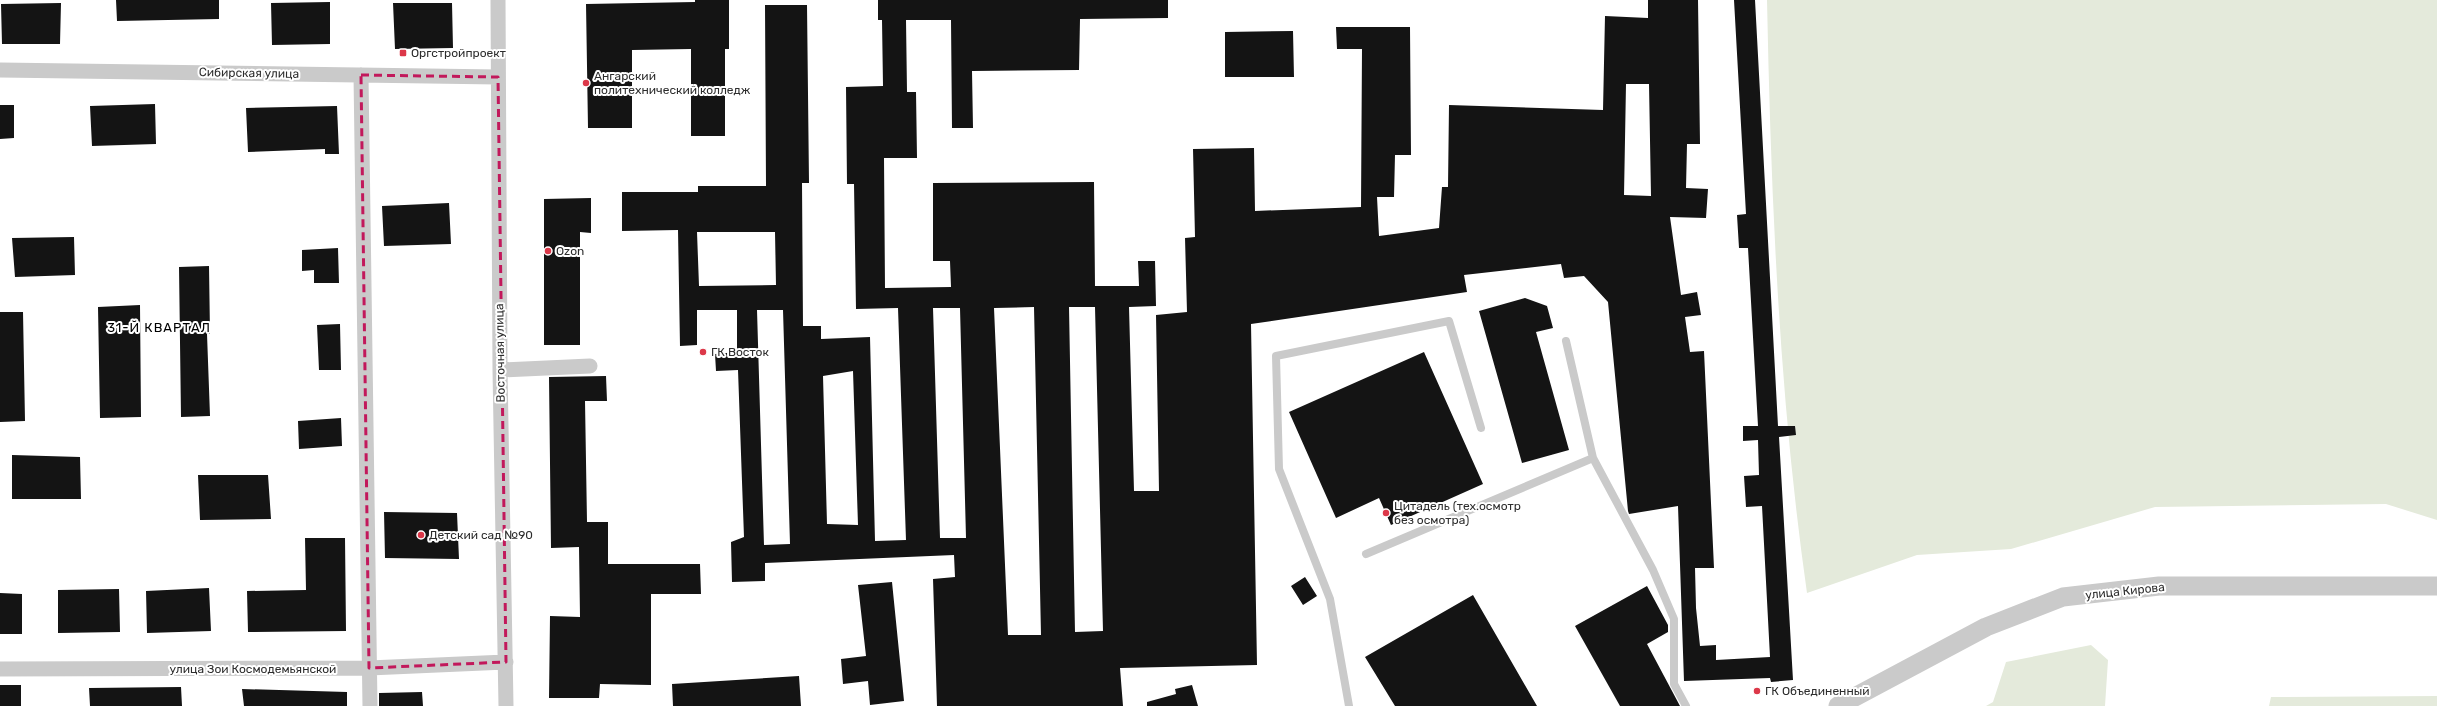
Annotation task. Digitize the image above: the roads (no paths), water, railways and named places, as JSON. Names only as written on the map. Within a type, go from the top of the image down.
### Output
[{"type":"street","name":"Восточная улица","points":[[498,0],[500,370],[506,706]]},
{"type":"street","name":"Сибирская улица","points":[[0,70],[498,77]]},
{"type":"street","points":[[361,75],[370,706]]},
{"type":"street","points":[[500,370],[590,366]]},
{"type":"street","name":"улица Кирова","points":[[1838,706],[1986,627],[2063,597],[2159,586],[2437,586]]},
{"type":"street","name":"улица Зои Космодемьянской","points":[[0,669],[369,668],[506,662]]},
{"type":"lane","points":[[1349,706],[1330,599],[1279,469],[1276,356],[1449,321],[1481,428]]},
{"type":"lane","points":[[1566,341],[1593,458],[1653,570],[1674,619],[1674,684],[1686,706]]},
{"type":"lane","points":[[1366,554],[1593,458]]},
{"type":"place","name":"Оргстройпроект","points":[[403,53]]},
{"type":"place","name":"Ангарский политехнический колледж","points":[[586,83]]},
{"type":"place","name":"Ozon","points":[[548,251]]},
{"type":"place","name":"ГК Восток","points":[[703,352]]},
{"type":"place","name":"Цитадель (тех.осмотр без осмотра)","points":[[1386,513]]},
{"type":"place","name":"Детский сад №90","points":[[421,535]]},
{"type":"place","name":"ГК Объединенный","points":[[1757,691]]},
{"type":"district","name":"31-Й КВАРТАЛ","points":[[159,327]]}]
